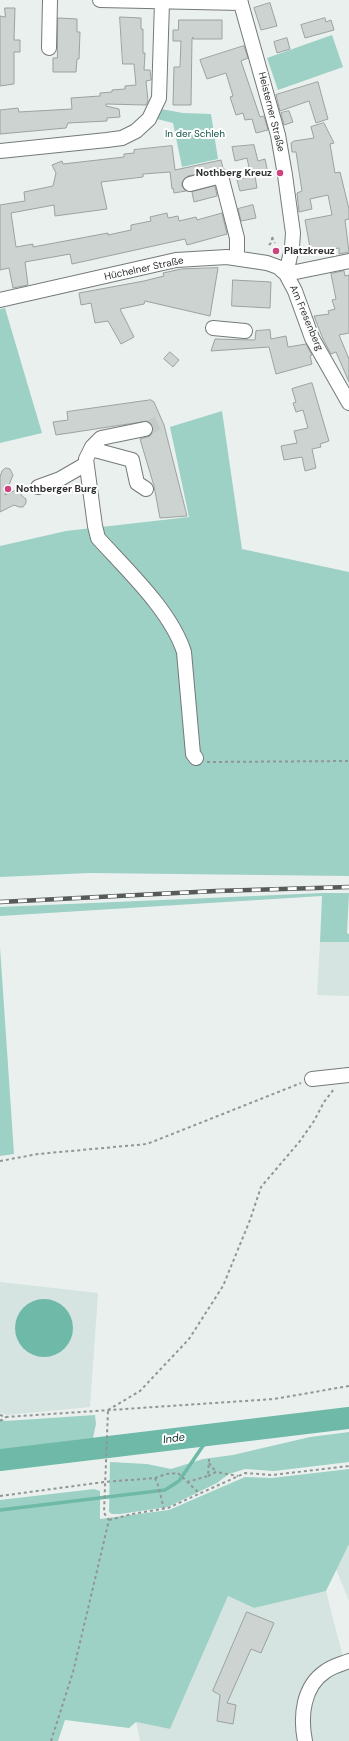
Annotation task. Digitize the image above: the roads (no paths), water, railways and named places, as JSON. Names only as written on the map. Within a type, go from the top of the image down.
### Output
[{"type":"street","points":[[49,48],[50,0]]},
{"type":"street","points":[[100,0],[162,2],[240,1]]},
{"type":"street","name":"Heisterner Straße","points":[[240,1],[274,120],[284,168],[293,233],[292,247],[286,274]]},
{"type":"street","points":[[0,151],[122,138],[136,131],[148,119],[159,98],[162,2]]},
{"type":"street","points":[[190,184],[221,176],[237,238],[237,258]]},
{"type":"street","name":"Hüchelner Straße","points":[[0,300],[176,260],[227,257],[237,258],[267,263],[278,267],[286,274]]},
{"type":"street","points":[[286,274],[349,261]]},
{"type":"street","name":"Am Fresenberg","points":[[286,274],[312,338],[349,403]]},
{"type":"street","points":[[213,328],[245,331]]},
{"type":"street","points":[[145,429],[101,438],[91,449],[86,459],[86,464],[95,526],[98,538],[166,614],[180,641],[184,652],[193,754],[196,758]]},
{"type":"street","points":[[91,449],[132,460],[137,483],[146,489]]},
{"type":"street","points":[[38,487],[60,479],[86,464]]},
{"type":"street","points":[[312,1079],[345,1075]]},
{"type":"street","points":[[305,1741],[303,1711],[308,1691],[317,1678],[327,1670],[349,1661]]},
{"type":"waterway","name":"Inde","points":[[0,1460],[349,1418]]},
{"type":"waterway","points":[[0,1510],[165,1490],[179,1481],[211,1434]]},
{"type":"tunnel","points":[[145,429],[162,421]]},
{"type":"railway","points":[[0,902],[216,891],[349,887]]},
{"type":"place","name":"Nothberg Kreuz","points":[[280,173]]},
{"type":"place","name":"Platzkreuz","points":[[276,251]]},
{"type":"place","name":"Nothberger Burg","points":[[8,489]]},
{"type":"park label","name":"In der Schleh","points":[[195,134]]}]
